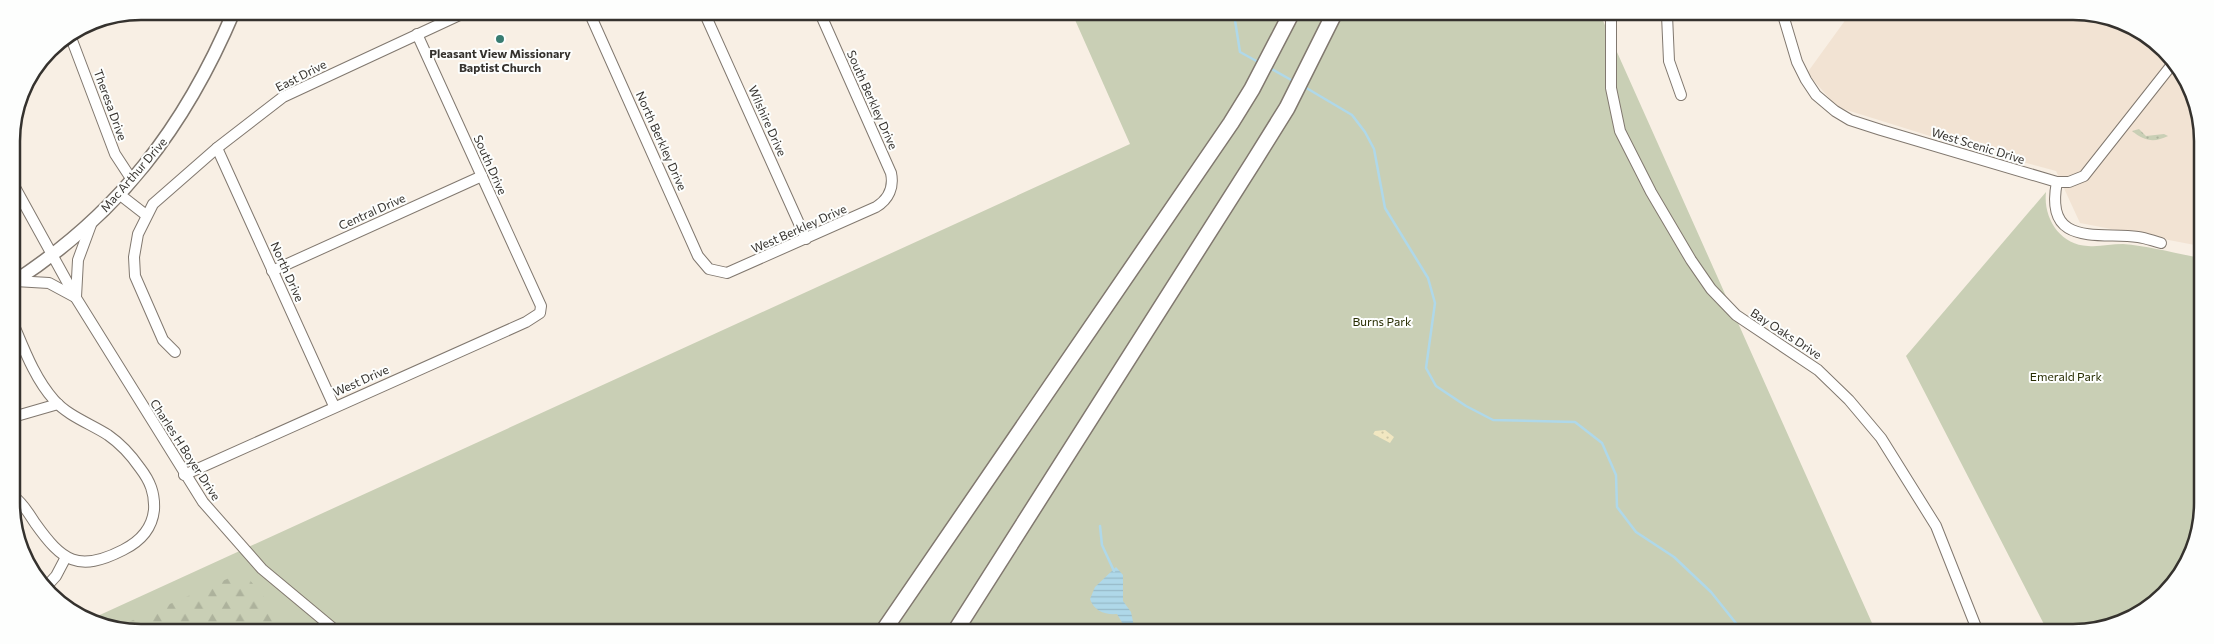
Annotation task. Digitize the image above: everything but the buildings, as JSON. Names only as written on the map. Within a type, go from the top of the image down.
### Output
[{"type":"highway","points":[[888,624],[1208,158],[1252,89],[1288,20]]},
{"type":"highway","points":[[960,624],[1287,108],[1331,20]]},
{"type":"main road","name":"Mac Arthur Drive","points":[[20,278],[92,222],[132,180],[179,120],[211,62],[230,20]]},
{"type":"street","name":"East Drive","points":[[146,214],[160,197],[217,148],[283,98],[448,20]]},
{"type":"street","name":"North Berkley Drive","points":[[593,20],[698,256],[709,269],[719,272]]},
{"type":"street","name":"Wilshire Drive","points":[[708,20],[806,240]]},
{"type":"street","name":"South Berkley Drive","points":[[823,20],[891,173],[892,185],[886,198]]},
{"type":"street","name":"Bay Oaks Drive","points":[[1611,20],[1611,88],[1620,131],[1651,192],[1691,260],[1711,289],[1736,315],[1818,370],[1849,400],[1881,438],[1936,526],[1975,624]]},
{"type":"street","points":[[1667,20],[1670,61],[1681,95]]},
{"type":"street","name":"West Scenic Drive","points":[[1784,20],[1797,62],[1806,80],[1816,95],[1835,111],[1850,120],[2057,182],[2069,182],[2084,176],[2169,68]]},
{"type":"street","name":"South Drive","points":[[417,34],[541,306]]},
{"type":"street","name":"Theresa Drive","points":[[72,41],[115,154],[132,180]]},
{"type":"street","name":"North Drive","points":[[217,148],[334,406]]},
{"type":"street","name":"Central Drive","points":[[272,270],[482,176]]},
{"type":"street","points":[[2057,182],[2055,207],[2063,223],[2072,231],[2084,235],[2138,237],[2161,242]]},
{"type":"street","points":[[119,194],[146,214],[135,250],[135,276],[163,340],[175,352]]},
{"type":"street","name":"Charles H Boyer Drive","points":[[20,196],[76,298],[184,475],[218,522],[248,555],[284,589],[328,624]]},
{"type":"street","name":"West Berkley Drive","points":[[719,272],[734,272],[876,207],[886,198]]},
{"type":"street","points":[[20,282],[49,283],[76,298],[78,260],[92,222]]},
{"type":"street","name":"West Drive","points":[[184,475],[334,406],[526,322],[540,313],[541,306]]},
{"type":"street","points":[[20,339],[38,376],[58,404],[120,444],[148,480],[154,501],[149,526],[137,542],[94,562],[84,562],[66,557],[51,545],[20,502]]},
{"type":"street","points":[[20,415],[58,404]]},
{"type":"street","points":[[50,583],[56,576],[66,557]]},
{"type":"shaded area","points":[[1845,20],[2073,20],[2104,24],[2127,32],[2153,50],[2164,61],[2182,87],[2188,102],[2192,117],[2194,141],[2194,245],[2080,223],[2056,171],[1959,145],[1837,107],[1807,73]]},
{"type":"green space","name":"Burns Park","points":[[1075,20],[1603,20],[1872,624],[141,624],[125,623],[98,616],[1130,144]]},
{"type":"green space","points":[[2139,129],[2146,136],[2164,134],[2168,136],[2158,140],[2149,140],[2132,131]]},
{"type":"green space","name":"Emerald Park","points":[[2046,192],[2047,211],[2051,220],[2055,228],[2069,241],[2088,246],[2132,245],[2194,257],[2193,519],[2188,542],[2182,557],[2159,589],[2134,608],[2112,618],[2081,624],[2044,624],[1906,356]]},
{"type":"green space","points":[[243,572],[287,624],[141,624],[126,623]]},
{"type":"sand","points":[[1385,430],[1394,437],[1390,443],[1373,434],[1375,431]]},
{"type":"water","points":[[1116,567],[1123,575],[1123,601],[1131,612],[1134,624],[1123,624],[1117,614],[1108,614],[1094,607],[1090,599],[1095,587]]},
{"type":"waterway","points":[[1235,20],[1240,52],[1260,63]]},
{"type":"waterway","points":[[1270,68],[1293,81]]},
{"type":"waterway","points":[[1303,86],[1352,115],[1365,132],[1374,149],[1385,208],[1428,278],[1435,303],[1426,368],[1436,386],[1466,406],[1493,420],[1575,422],[1602,443],[1616,475],[1617,507],[1636,532],[1674,557],[1711,592],[1737,624]]},
{"type":"waterway","points":[[1100,526],[1102,545],[1114,571]]},
{"type":"place","name":"Pleasant View Missionary Baptist Church","points":[[500,39]]}]
